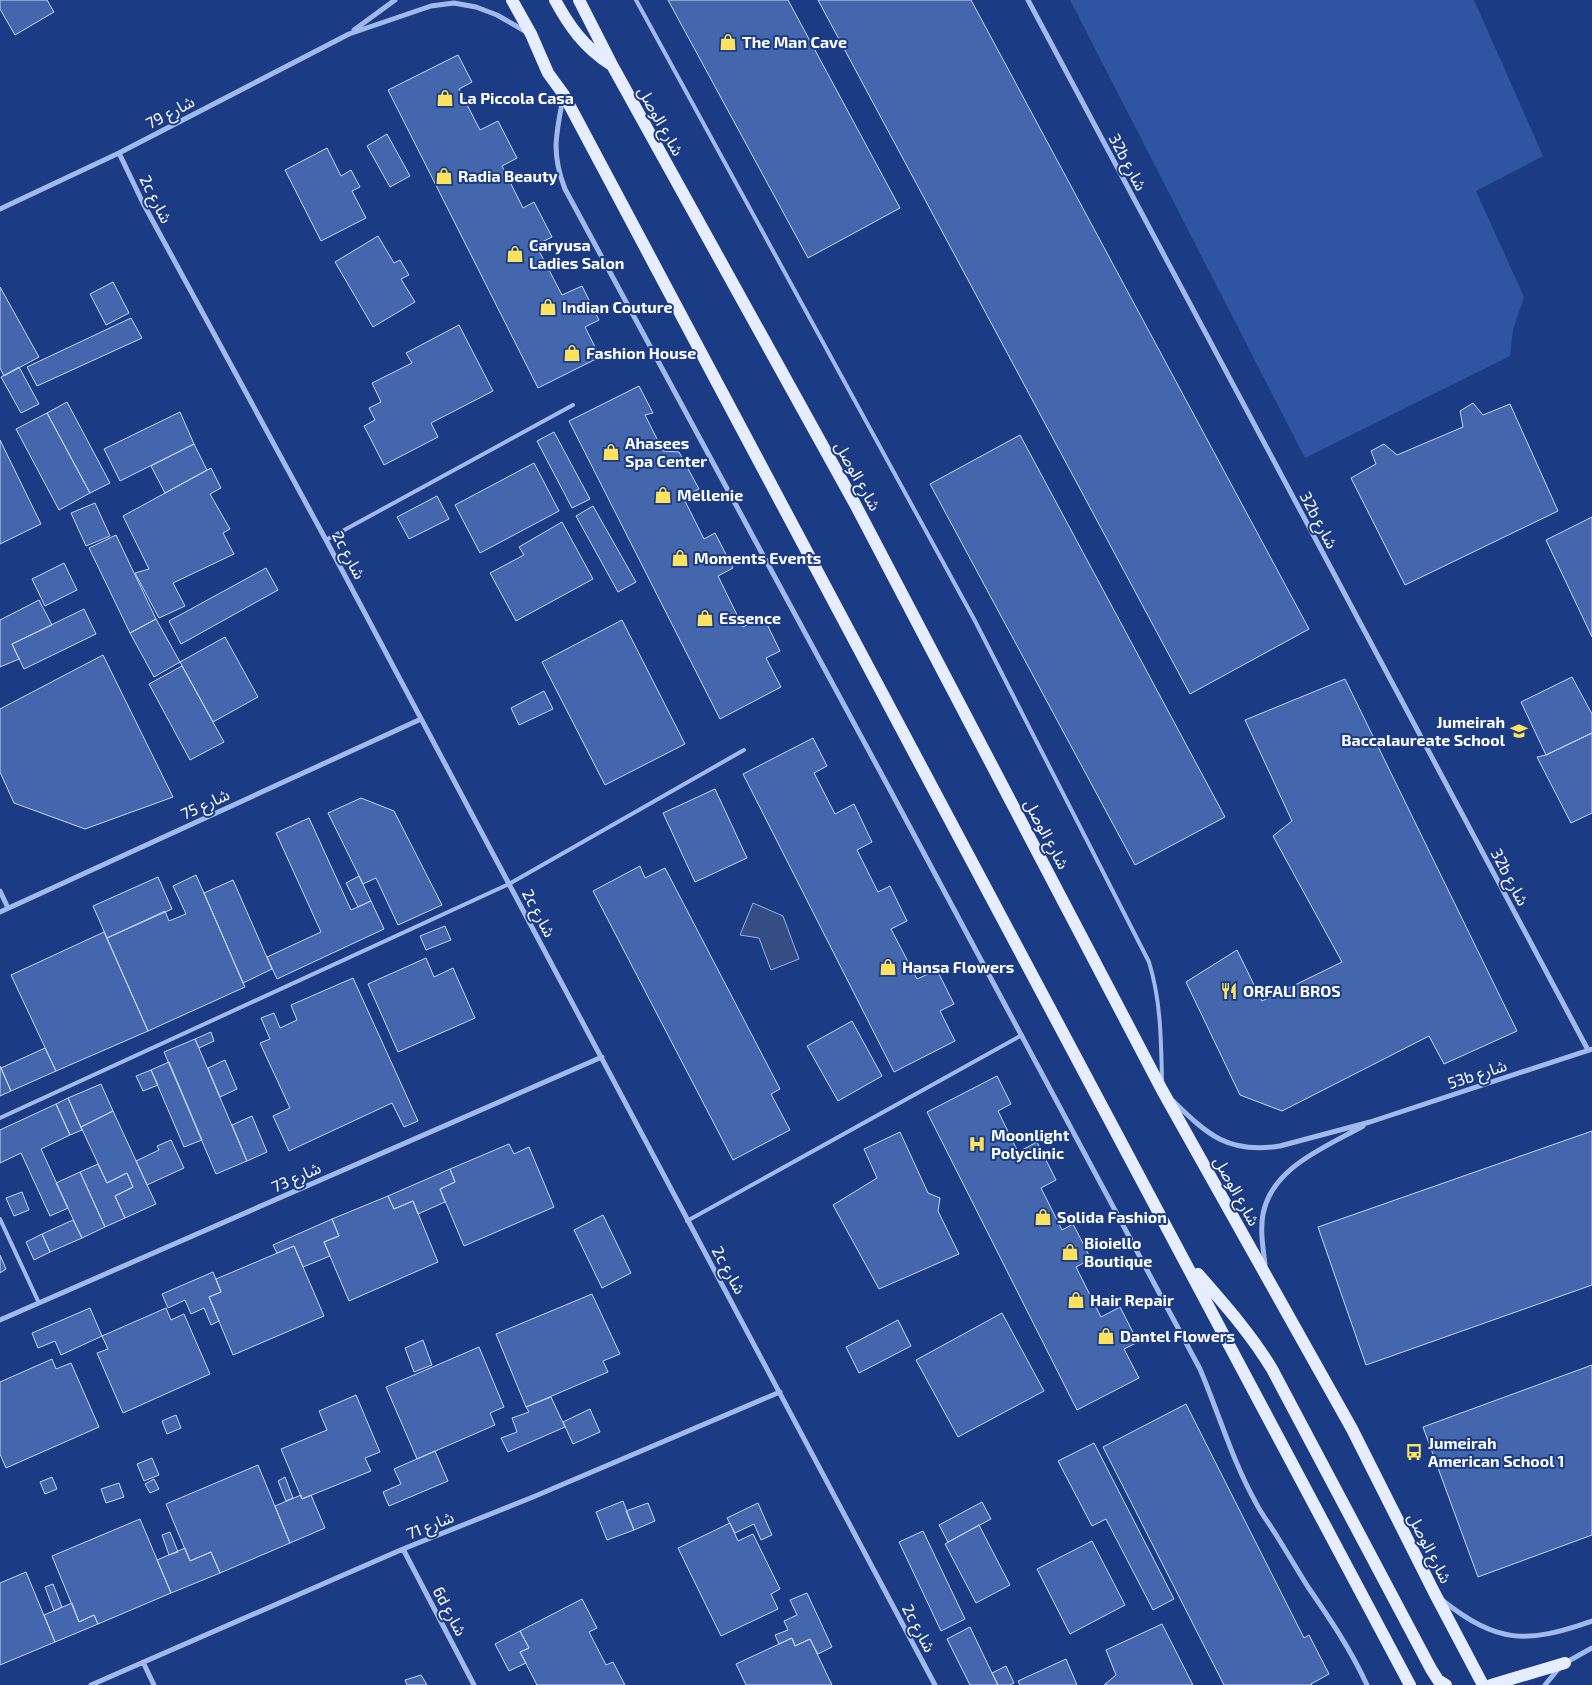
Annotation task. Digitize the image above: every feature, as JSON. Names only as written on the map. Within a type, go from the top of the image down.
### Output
[{"type":"main road","points":[[512,0],[531,34],[548,73],[564,95],[1410,1685]]},
{"type":"main road","points":[[555,0],[568,24],[578,36],[599,57],[612,65]]},
{"type":"main road","name":"شارع الوصل","points":[[579,0],[612,65],[856,504],[1162,1090],[1352,1429],[1483,1685]]},
{"type":"main road","points":[[1184,1260],[1241,1323],[1258,1345],[1431,1670],[1438,1680],[1446,1685]]},
{"type":"main road","points":[[1491,1685],[1565,1663]]},
{"type":"street","name":"شارع 79","points":[[349,34],[395,0]]},
{"type":"street","name":"32b شارع","points":[[1028,0],[1590,1050]]},
{"type":"street","name":"شارع 79","points":[[0,209],[119,153],[349,34],[431,6],[454,3],[476,7],[497,15],[531,34]]},
{"type":"street","points":[[564,95],[555,137],[555,155],[558,172],[565,189],[1022,1035],[1200,1369],[1215,1405],[1224,1434],[1256,1505],[1335,1626],[1359,1667],[1367,1685]]},
{"type":"street","name":"2c شارع","points":[[119,153],[148,211],[326,540],[935,1685]]},
{"type":"street","name":"شارع 75","points":[[0,912],[421,719]]},
{"type":"street","points":[[0,891],[8,908]]},
{"type":"street","name":"53b شارع","points":[[1162,1090],[1210,1135],[1237,1146],[1266,1148],[1370,1122],[1590,1050]]},
{"type":"street","name":"شارع 73","points":[[0,1320],[602,1058]]},
{"type":"street","name":"53b شارع","points":[[1266,1275],[1262,1232],[1263,1215],[1268,1198],[1276,1183],[1287,1171],[1301,1161],[1370,1122]]},
{"type":"street","name":"شارع 71","points":[[91,1685],[403,1549],[533,1497],[780,1392]]},
{"type":"street","name":"6d شارع","points":[[403,1549],[474,1685]]},
{"type":"street","points":[[1435,1594],[1480,1626],[1512,1636],[1530,1637],[1547,1635],[1592,1621]]},
{"type":"street","points":[[1545,1685],[1565,1663],[1592,1648]]},
{"type":"street","points":[[143,1662],[154,1685]]},
{"type":"lane","points":[[636,0],[974,619],[1149,962],[1156,991],[1160,1021],[1162,1090]]},
{"type":"lane","points":[[326,540],[572,405]]},
{"type":"lane","points":[[0,1118],[509,884],[744,750]]},
{"type":"lane","points":[[687,1221],[1022,1035]]},
{"type":"lane","points":[[0,1219],[39,1303]]},
{"type":"shaded area","points":[[1070,0],[1474,0],[1543,156],[1476,191],[1524,297],[1513,330],[1510,356],[1305,458]]},
{"type":"shaded area","points":[[753,903],[783,916],[799,959],[771,970],[759,938],[740,935]]},
{"type":"building","points":[[0,0],[47,0],[54,12],[15,35],[0,9]]},
{"type":"building","points":[[668,0],[788,0],[900,208],[808,258]]},
{"type":"building","points":[[818,0],[971,0],[1309,629],[1190,694]]},
{"type":"building","points":[[458,55],[472,82],[459,89],[480,130],[498,121],[517,158],[502,166],[523,208],[534,202],[552,237],[536,245],[562,295],[582,286],[599,320],[585,327],[600,357],[538,388],[388,90]]},
{"type":"building","points":[[387,134],[410,176],[390,187],[367,146]]},
{"type":"building","points":[[327,148],[341,176],[351,170],[360,187],[352,191],[366,218],[321,241],[285,170]]},
{"type":"building","points":[[378,236],[394,263],[400,260],[409,275],[401,279],[415,302],[373,327],[335,262]]},
{"type":"building","points":[[113,282],[129,313],[106,325],[90,294]]},
{"type":"building","points":[[0,287],[39,357],[4,376],[0,368]]},
{"type":"building","points":[[131,318],[142,338],[37,386],[27,367]]},
{"type":"building","points":[[459,325],[493,391],[431,423],[438,437],[384,465],[364,426],[375,420],[369,408],[381,402],[372,383],[412,363],[406,353]]},
{"type":"building","points":[[19,367],[39,404],[21,413],[1,377]]},
{"type":"building","points":[[639,386],[653,413],[645,415],[663,451],[679,452],[699,489],[683,497],[704,539],[715,533],[733,568],[718,576],[743,627],[763,616],[780,651],[766,658],[781,687],[720,719],[569,421]]},
{"type":"building","points":[[67,402],[110,483],[90,493],[47,413]]},
{"type":"building","points":[[1473,403],[1483,415],[1510,404],[1558,511],[1405,585],[1351,478],[1376,464],[1371,451],[1384,444],[1397,455],[1463,427],[1460,411]]},
{"type":"building","points":[[180,412],[194,444],[120,481],[104,449]]},
{"type":"building","points":[[47,413],[90,493],[59,510],[16,429]]},
{"type":"building","points":[[554,432],[590,499],[572,508],[537,441]]},
{"type":"building","points":[[1020,435],[1225,817],[1135,865],[930,484]]},
{"type":"building","points":[[0,440],[41,524],[0,544]]},
{"type":"building","points":[[194,444],[207,470],[165,493],[151,466]]},
{"type":"building","points":[[534,463],[559,511],[480,553],[455,505]]},
{"type":"building","points":[[211,468],[221,488],[210,494],[230,529],[223,533],[234,554],[173,583],[185,606],[159,618],[135,573],[149,569],[123,516]]},
{"type":"building","points":[[437,496],[449,519],[409,539],[397,517]]},
{"type":"building","points":[[95,503],[110,536],[86,546],[71,513]]},
{"type":"building","points":[[593,506],[636,582],[618,592],[576,516]]},
{"type":"building","points":[[1592,517],[1592,637],[1546,540]]},
{"type":"building","points":[[562,522],[593,579],[516,621],[490,573],[524,555],[519,547]]},
{"type":"building","points":[[116,535],[156,619],[130,633],[89,548]]},
{"type":"building","points":[[64,563],[77,590],[45,606],[32,579]]},
{"type":"building","points":[[266,568],[278,590],[181,644],[169,621]]},
{"type":"building","points":[[39,600],[52,625],[12,644],[19,659],[0,667],[0,620]]},
{"type":"building","points":[[84,609],[96,634],[24,669],[12,644]]},
{"type":"building","points":[[156,619],[180,662],[154,677],[130,633]]},
{"type":"building","points":[[622,620],[685,744],[605,785],[542,662]]},
{"type":"building","points":[[225,637],[258,697],[213,722],[180,662]]},
{"type":"building","points":[[103,655],[173,797],[85,829],[14,803],[0,772],[0,709]]},
{"type":"building","points":[[182,666],[224,742],[190,760],[149,684]]},
{"type":"building","points":[[1572,677],[1592,714],[1592,733],[1546,755],[1521,702]]},
{"type":"building","points":[[1345,679],[1517,1031],[1444,1064],[1429,1036],[1282,1111],[1240,1095],[1186,982],[1237,950],[1262,1001],[1342,962],[1273,836],[1292,821],[1245,720]]},
{"type":"building","points":[[544,691],[553,709],[519,725],[511,708]]},
{"type":"building","points":[[1592,733],[1592,813],[1571,823],[1537,757],[1546,755]]},
{"type":"building","points":[[813,738],[827,766],[814,773],[835,814],[854,804],[872,842],[857,850],[878,892],[890,886],[907,921],[891,929],[917,979],[937,970],[954,1004],[940,1011],[955,1041],[894,1072],[743,774]]},
{"type":"building","points":[[715,789],[747,858],[695,882],[663,813]]},
{"type":"building","points":[[361,798],[394,811],[442,905],[398,925],[376,878],[363,884],[328,813]]},
{"type":"building","points":[[309,818],[351,910],[371,901],[384,929],[277,979],[267,957],[321,932],[276,833]]},
{"type":"building","points":[[640,866],[645,878],[665,868],[780,1089],[771,1094],[790,1130],[733,1160],[593,891]]},
{"type":"building","points":[[196,875],[245,987],[148,1031],[107,938],[165,911],[169,921],[186,914],[173,886]]},
{"type":"building","points":[[359,876],[371,901],[358,907],[346,883]]},
{"type":"building","points":[[158,877],[172,909],[107,938],[93,906]]},
{"type":"building","points":[[233,880],[272,969],[243,983],[204,893]]},
{"type":"building","points":[[445,926],[451,940],[426,950],[420,936]]},
{"type":"building","points":[[104,932],[148,1031],[56,1071],[11,975]]},
{"type":"building","points":[[426,958],[434,977],[453,968],[475,1018],[398,1052],[368,984]]},
{"type":"building","points":[[353,978],[418,1121],[404,1127],[392,1103],[289,1151],[273,1116],[290,1108],[260,1043],[270,1039],[261,1018],[274,1013],[280,1028],[297,1020],[291,1005]]},
{"type":"building","points":[[852,1021],[882,1076],[838,1101],[807,1046]]},
{"type":"building","points":[[211,1032],[214,1041],[199,1048],[195,1039]]},
{"type":"building","points":[[195,1039],[247,1161],[216,1174],[164,1052]]},
{"type":"building","points":[[45,1048],[56,1071],[11,1091],[1,1068]]},
{"type":"building","points":[[225,1060],[237,1089],[220,1097],[208,1068]]},
{"type":"building","points":[[169,1062],[202,1140],[184,1147],[151,1070]]},
{"type":"building","points":[[0,1066],[11,1091],[0,1096]]},
{"type":"building","points":[[151,1070],[158,1085],[143,1091],[136,1076]]},
{"type":"building","points":[[997,1076],[1011,1104],[998,1111],[1018,1152],[1037,1142],[1056,1180],[1041,1188],[1062,1230],[1073,1224],[1091,1259],[1076,1267],[1101,1317],[1120,1307],[1138,1342],[1124,1349],[1139,1378],[1077,1410],[927,1112]]},
{"type":"building","points":[[101,1084],[113,1111],[81,1127],[68,1098]]},
{"type":"building","points":[[68,1098],[82,1130],[70,1135],[56,1104]]},
{"type":"building","points":[[56,1104],[70,1135],[41,1149],[68,1208],[50,1216],[21,1153],[0,1163],[0,1130]]},
{"type":"building","points":[[113,1111],[156,1204],[125,1218],[115,1196],[133,1187],[127,1173],[107,1183],[81,1127]]},
{"type":"building","points":[[252,1116],[267,1152],[247,1161],[232,1125]]},
{"type":"building","points":[[1592,1131],[1592,1285],[1366,1365],[1318,1227]]},
{"type":"building","points":[[900,1132],[928,1193],[940,1198],[938,1211],[959,1254],[879,1289],[833,1205],[877,1178],[864,1149]]},
{"type":"building","points":[[171,1140],[184,1168],[147,1185],[136,1161],[159,1150],[157,1146]]},
{"type":"building","points":[[509,1144],[514,1154],[529,1147],[554,1207],[464,1246],[440,1189],[455,1182],[450,1169]]},
{"type":"building","points":[[98,1164],[107,1183],[127,1173],[133,1187],[115,1196],[125,1218],[105,1227],[80,1172]]},
{"type":"building","points":[[450,1169],[455,1182],[440,1189],[445,1202],[418,1214],[413,1201],[394,1209],[388,1196]]},
{"type":"building","points":[[80,1172],[105,1227],[82,1238],[56,1183]]},
{"type":"building","points":[[22,1192],[29,1210],[14,1216],[6,1198]]},
{"type":"building","points":[[388,1196],[394,1209],[413,1201],[438,1262],[349,1301],[324,1242],[339,1236],[332,1219]]},
{"type":"building","points":[[603,1215],[631,1273],[602,1288],[574,1230]]},
{"type":"building","points":[[332,1219],[339,1236],[324,1242],[330,1256],[303,1267],[294,1246],[277,1253],[273,1245]]},
{"type":"building","points":[[73,1220],[82,1238],[50,1252],[42,1234]]},
{"type":"building","points":[[42,1234],[50,1252],[34,1260],[26,1242]]},
{"type":"building","points":[[294,1246],[324,1316],[233,1355],[209,1297],[221,1292],[216,1279]]},
{"type":"building","points":[[0,1255],[6,1269],[0,1273]]},
{"type":"building","points":[[213,1272],[221,1292],[209,1297],[219,1321],[211,1325],[204,1308],[191,1314],[185,1300],[168,1308],[162,1294]]},
{"type":"building","points":[[592,1294],[620,1354],[603,1361],[608,1372],[526,1407],[496,1334]]},
{"type":"building","points":[[90,1308],[102,1336],[61,1355],[55,1341],[38,1348],[32,1333]]},
{"type":"building","points":[[166,1308],[171,1320],[184,1314],[210,1374],[123,1413],[97,1353],[108,1349],[102,1336]]},
{"type":"building","points":[[1002,1313],[1044,1391],[958,1437],[916,1360]]},
{"type":"building","points":[[898,1320],[911,1346],[859,1373],[846,1347]]},
{"type":"building","points":[[423,1340],[432,1365],[414,1372],[405,1348]]},
{"type":"building","points":[[479,1347],[504,1407],[490,1413],[495,1425],[417,1459],[386,1387]]},
{"type":"building","points":[[52,1359],[56,1369],[71,1363],[99,1427],[6,1468],[0,1454],[0,1382]]},
{"type":"building","points":[[1592,1365],[1592,1535],[1478,1577],[1423,1427]]},
{"type":"building","points":[[356,1395],[380,1452],[365,1458],[371,1471],[302,1499],[281,1449],[327,1430],[319,1411]]},
{"type":"building","points":[[551,1397],[565,1427],[508,1452],[501,1438],[517,1432],[512,1418],[529,1412],[526,1407]]},
{"type":"building","points":[[1186,1404],[1304,1638],[1309,1635],[1329,1674],[1312,1685],[1224,1685],[1103,1447]]},
{"type":"building","points":[[590,1409],[600,1432],[573,1444],[563,1422]]},
{"type":"building","points":[[176,1415],[181,1428],[167,1434],[162,1421]]},
{"type":"building","points":[[1094,1443],[1174,1599],[1153,1610],[1106,1519],[1092,1526],[1058,1461]]},
{"type":"building","points":[[435,1451],[448,1481],[389,1506],[383,1492],[401,1484],[394,1469]]},
{"type":"building","points":[[152,1458],[159,1475],[144,1481],[137,1464]]},
{"type":"building","points":[[258,1465],[290,1543],[220,1573],[211,1552],[190,1561],[166,1504]]},
{"type":"building","points":[[52,1477],[57,1489],[45,1494],[40,1482]]},
{"type":"building","points":[[285,1477],[293,1498],[286,1501],[278,1481]]},
{"type":"building","points":[[154,1479],[159,1489],[150,1493],[145,1484]]},
{"type":"building","points":[[119,1483],[124,1497],[106,1503],[101,1489]]},
{"type":"building","points":[[301,1495],[302,1499],[311,1495],[325,1528],[290,1543],[275,1506]]},
{"type":"building","points":[[623,1501],[634,1530],[607,1540],[596,1512]]},
{"type":"building","points":[[982,1502],[991,1519],[948,1542],[939,1525]]},
{"type":"building","points":[[648,1503],[655,1521],[634,1530],[626,1511]]},
{"type":"building","points":[[758,1503],[772,1535],[761,1540],[754,1524],[735,1533],[727,1518]]},
{"type":"building","points":[[140,1519],[171,1593],[98,1624],[94,1615],[79,1622],[52,1556]]},
{"type":"building","points":[[730,1523],[738,1541],[753,1534],[780,1589],[771,1594],[778,1609],[721,1636],[678,1548]]},
{"type":"building","points":[[979,1525],[1010,1585],[976,1603],[945,1544]]},
{"type":"building","points":[[923,1531],[965,1619],[941,1631],[899,1542]]},
{"type":"building","points":[[170,1532],[178,1552],[169,1555],[162,1535]]},
{"type":"building","points":[[1092,1541],[1125,1605],[1070,1634],[1037,1569]]},
{"type":"building","points":[[185,1548],[190,1561],[211,1552],[220,1573],[171,1593],[157,1560]]},
{"type":"building","points":[[26,1572],[55,1642],[0,1665],[0,1583]]},
{"type":"building","points":[[53,1584],[62,1607],[54,1611],[45,1587]]},
{"type":"building","points":[[807,1593],[832,1647],[818,1654],[810,1639],[795,1646],[792,1638],[779,1644],[775,1635],[788,1630],[784,1621],[797,1615],[790,1600]]},
{"type":"building","points":[[582,1599],[597,1628],[589,1632],[606,1665],[613,1662],[625,1685],[537,1685],[520,1652],[529,1648],[520,1631]]},
{"type":"building","points":[[72,1603],[79,1622],[94,1615],[98,1624],[55,1642],[44,1615]]},
{"type":"building","points":[[1162,1624],[1193,1685],[1104,1685],[1116,1675],[1106,1650]]},
{"type":"building","points":[[970,1627],[998,1685],[970,1685],[947,1639]]},
{"type":"building","points":[[520,1631],[529,1648],[520,1652],[526,1663],[509,1671],[495,1644]]},
{"type":"building","points":[[792,1638],[795,1646],[810,1639],[832,1685],[746,1685],[736,1664]]},
{"type":"building","points":[[1066,1659],[1077,1685],[1020,1685],[1018,1681]]},
{"type":"building","points":[[1006,1666],[1014,1683],[998,1685],[992,1673]]},
{"type":"building","points":[[421,1675],[427,1685],[407,1685],[405,1680]]},
{"type":"place","name":"The Man Cave","points":[[728,42]]},
{"type":"place","name":"La Piccola Casa","points":[[445,98]]},
{"type":"place","name":"Radia Beauty","points":[[444,176]]},
{"type":"place","name":"Caryusa Ladies Salon","points":[[515,254]]},
{"type":"place","name":"Indian Couture","points":[[548,307]]},
{"type":"place","name":"Fashion House","points":[[572,353]]},
{"type":"place","name":"Ahasees Spa Center","points":[[611,452]]},
{"type":"place","name":"Mellenie","points":[[663,495]]},
{"type":"place","name":"Moments Events","points":[[680,558]]},
{"type":"place","name":"Essence","points":[[705,618]]},
{"type":"place","name":"Jumeirah Baccalaureate School","points":[[1519,731]]},
{"type":"place","name":"Hansa Flowers","points":[[888,967]]},
{"type":"place","name":"ORFALI BROS","points":[[1229,991]]},
{"type":"place","name":"Moonlight Polyclinic","points":[[977,1144]]},
{"type":"place","name":"Solida Fashion","points":[[1043,1217]]},
{"type":"place","name":"Bioiello Boutique","points":[[1070,1252]]},
{"type":"place","name":"Hair Repair","points":[[1076,1300]]},
{"type":"place","name":"Dantel Flowers","points":[[1106,1336]]},
{"type":"place","name":"Jumeirah American School 1","points":[[1414,1452]]}]
